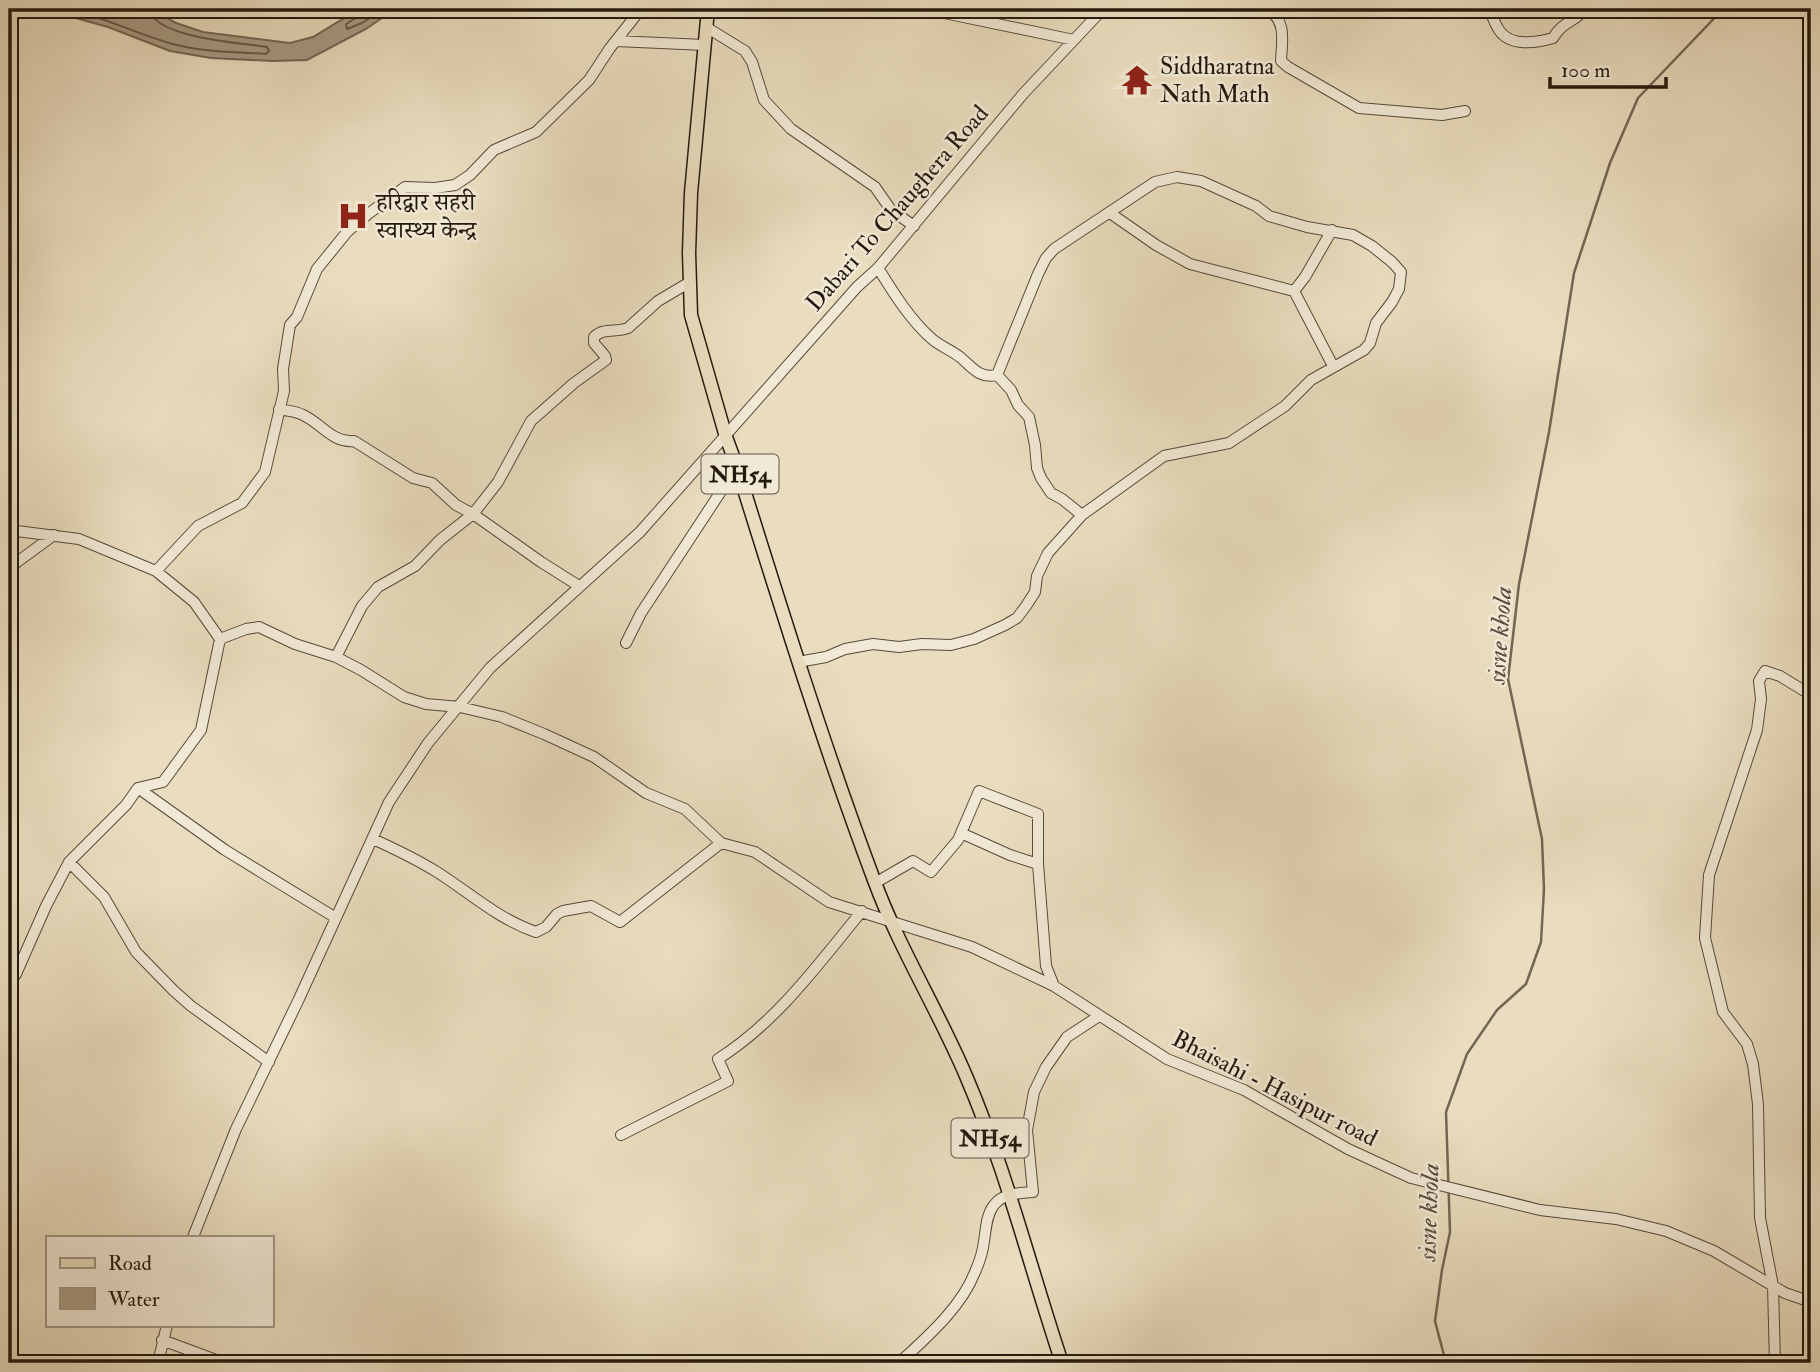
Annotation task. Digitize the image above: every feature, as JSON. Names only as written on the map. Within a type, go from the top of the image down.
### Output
[{"type":"main road","name":"NH54","points":[[708,9],[691,193],[691,315],[726,438],[798,663],[875,883],[926,995],[960,1061],[1010,1194],[1062,1363]]},
{"type":"street","points":[[156,571],[198,526],[243,503],[265,472],[284,391],[283,369],[290,326],[297,317],[317,269],[347,232],[405,187],[435,188],[455,185],[470,175],[494,150],[536,132],[589,80],[641,9]]},
{"type":"street","points":[[925,9],[1074,40]]},
{"type":"street","name":"Dabari To Chaughera Road","points":[[193,1236],[236,1129],[389,802],[428,743],[490,668],[640,532],[857,287],[878,268],[1023,94],[1103,9]]},
{"type":"street","points":[[1267,9],[1276,13],[1282,26],[1281,61],[1359,108],[1443,115],[1465,111]]},
{"type":"street","points":[[1489,9],[1500,32],[1516,41],[1538,42],[1553,38],[1561,25],[1579,16],[1585,9]]},
{"type":"street","points":[[706,27],[745,51],[752,62],[764,100],[791,129],[875,187],[891,210],[914,226]]},
{"type":"street","points":[[616,41],[705,45]]},
{"type":"street","points":[[798,663],[826,657],[845,649],[873,645],[951,645],[981,636],[1017,618],[1035,592],[1037,576],[1048,553],[1082,515],[1164,456],[1229,443],[1285,406],[1311,380],[1364,350],[1370,343],[1376,323],[1392,302],[1402,278],[1401,272],[1372,246],[1353,235],[1307,227],[1269,216],[1256,206],[1213,186],[1177,177],[1155,183],[1065,241],[1045,258],[997,375]]},
{"type":"street","points":[[1110,213],[1156,245],[1190,264],[1294,291],[1333,366]]},
{"type":"street","points":[[1294,291],[1332,230]]},
{"type":"street","points":[[878,268],[895,295],[931,339],[959,356],[979,374],[989,377],[997,375]]},
{"type":"street","points":[[336,657],[362,606],[378,587],[415,566],[440,540],[474,513],[498,482],[531,421],[573,383],[606,360],[594,342],[594,337],[600,332],[628,328],[658,301],[690,282]]},
{"type":"street","points":[[997,375],[1029,417],[1041,478],[1051,493],[1082,515]]},
{"type":"street","points":[[279,409],[302,414],[331,436],[345,442],[354,441],[413,478],[432,483],[456,505],[474,513],[579,586]]},
{"type":"street","points":[[626,643],[640,613],[737,467]]},
{"type":"street","points":[[9,530],[79,539],[156,571],[194,602],[220,639],[201,730],[163,782],[138,788],[117,815],[69,862],[9,984]]},
{"type":"street","points":[[9,568],[54,535]]},
{"type":"street","points":[[220,639],[259,627],[295,644],[336,657],[404,697],[426,704],[460,707],[502,717],[594,757],[646,793],[685,809],[721,843],[620,922],[591,906],[556,914],[546,927],[536,932],[514,925],[436,872],[403,852],[373,839]]},
{"type":"street","points":[[1775,1363],[1773,1286],[1760,1218],[1758,1104],[1752,1064],[1746,1044],[1723,1012],[1705,938],[1709,875],[1757,730],[1761,699],[1759,681],[1765,671],[1780,676],[1811,695]]},
{"type":"street","points":[[138,788],[225,850],[336,918]]},
{"type":"street","points":[[875,883],[914,861],[931,872],[958,840],[978,791],[1038,814],[1038,864],[1046,966],[1054,986]]},
{"type":"street","points":[[961,834],[1038,864]]},
{"type":"street","name":"Bhaisahi - Hasipur road","points":[[721,843],[755,852],[829,902],[972,947],[1054,986],[1167,1059],[1244,1090],[1348,1149],[1411,1178],[1541,1210],[1616,1219],[1666,1231],[1714,1251],[1773,1286],[1811,1302]]},
{"type":"street","points":[[69,862],[104,897],[136,952],[174,991],[269,1062]]},
{"type":"street","points":[[621,1135],[728,1081],[718,1059],[764,1025],[792,996],[862,911]]},
{"type":"street","points":[[899,1363],[925,1339],[961,1297],[974,1275],[984,1244],[986,1223],[994,1204],[1010,1194],[1033,1192],[1027,1130],[1034,1092],[1046,1067],[1067,1037],[1099,1016]]},
{"type":"street","points":[[158,1363],[167,1326]]},
{"type":"street","points":[[162,1340],[224,1363]]},
{"type":"water","points":[[9,9],[152,9],[176,23],[203,32],[290,43],[313,37],[359,9],[395,9],[366,29],[307,60],[273,61],[211,58],[170,51],[108,27],[72,17],[39,10]]},
{"type":"waterway","name":"sisne khola","points":[[1446,1363],[1435,1321],[1450,1232],[1446,1112],[1467,1054],[1497,1010],[1526,984],[1541,942],[1544,889],[1542,839],[1508,679],[1519,584],[1549,432],[1574,273],[1610,163],[1638,98],[1723,9]]},
{"type":"place","name":"Siddharatna Nath Math","points":[[1137,80]]},
{"type":"place","name":"हरिद्वार सहरी स्वास्थ्य केन्द्र","points":[[353,216]]}]
